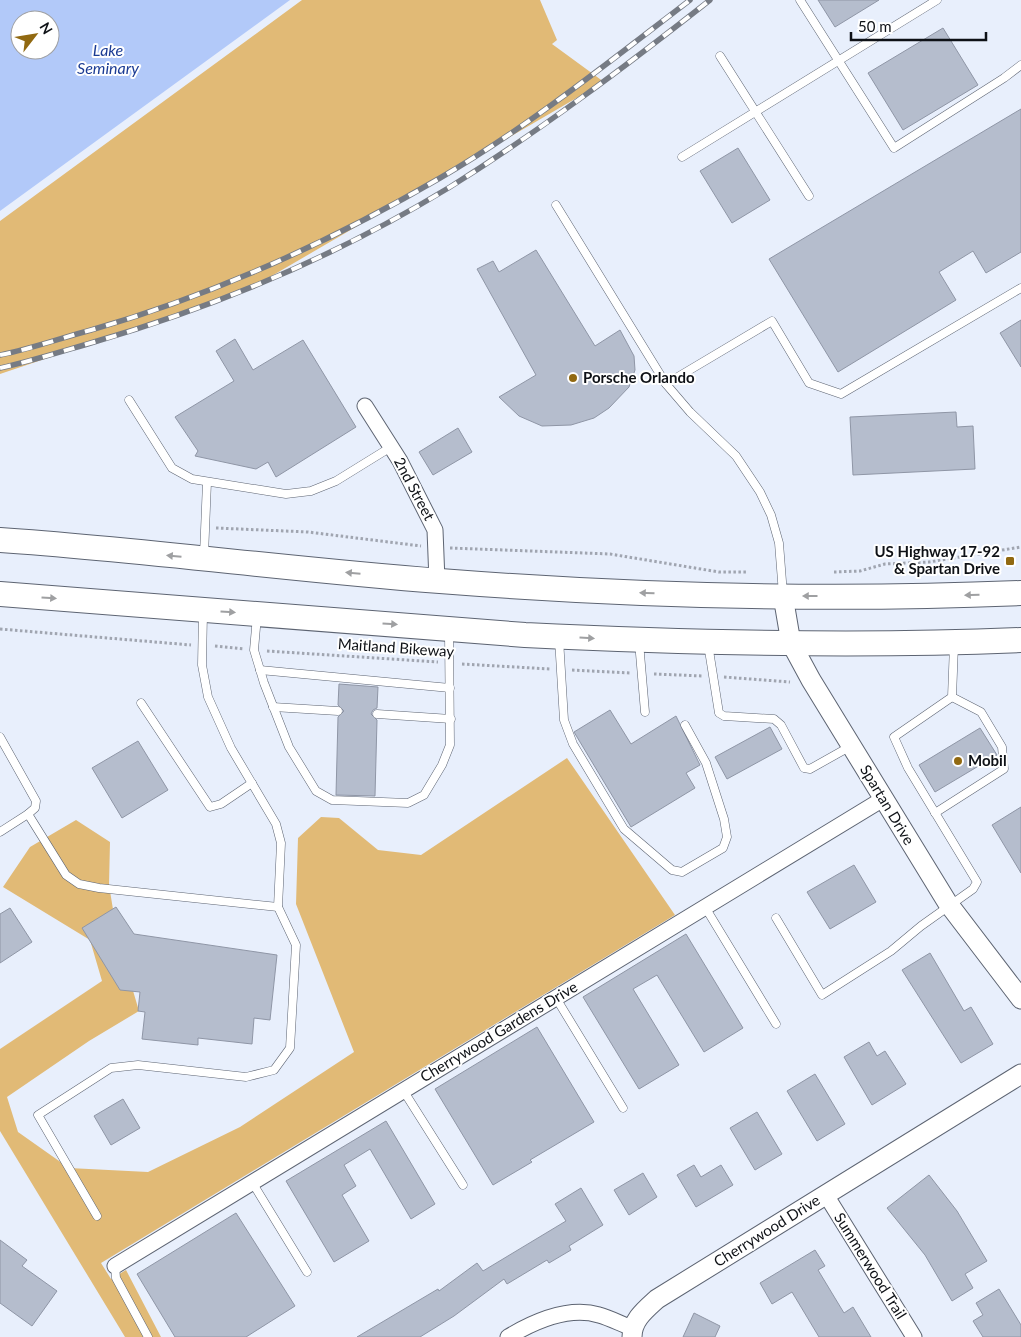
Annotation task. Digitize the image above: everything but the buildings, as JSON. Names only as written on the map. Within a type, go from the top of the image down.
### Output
[{"type":"main road","points":[[0,530],[27,542]]},
{"type":"main road","points":[[0,540],[437,581],[613,592],[783,596],[952,596],[1021,593]]},
{"type":"main road","points":[[0,594],[558,637],[791,643],[954,643],[1021,640]]},
{"type":"street","name":"2nd Street","points":[[365,406],[391,447],[435,530],[437,581]]},
{"type":"street","name":"Spartan Drive","points":[[783,596],[791,643],[851,746],[950,906],[1021,998]]},
{"type":"street","name":"Cherrywood Gardens Drive","points":[[115,1266],[883,799]]},
{"type":"street","name":"Cherrywood Drive","points":[[508,1337],[521,1329],[552,1316],[576,1312],[597,1314],[632,1332],[642,1312],[657,1299],[1021,1074]]},
{"type":"street","name":"Summerwood Trail","points":[[826,1195],[914,1337]]},
{"type":"lane","points":[[800,0],[894,148],[1004,78],[1021,65]]},
{"type":"lane","points":[[682,156],[937,0]]},
{"type":"lane","points":[[720,56],[809,196]]},
{"type":"lane","points":[[556,205],[666,384],[690,412],[736,456],[760,492],[771,515],[779,543],[783,596]]},
{"type":"lane","points":[[666,384],[772,321],[809,382],[841,394],[1021,288]]},
{"type":"lane","points":[[129,400],[172,468],[192,479],[207,482],[286,494],[311,491],[336,481],[391,447]]},
{"type":"lane","points":[[204,559],[207,482]]},
{"type":"lane","points":[[97,1216],[38,1115],[111,1068],[138,1065],[246,1077],[274,1070],[290,1048],[296,945],[278,907],[281,843],[276,824],[231,748],[208,697],[202,665],[203,610]]},
{"type":"lane","points":[[257,614],[254,650],[289,747],[311,785],[321,795],[332,800],[408,803],[417,801],[424,795],[442,765],[450,745],[449,629]]},
{"type":"lane","points":[[558,637],[567,732],[624,829],[672,870],[682,872],[723,848],[727,837],[724,819],[706,763],[685,726]]},
{"type":"lane","points":[[639,640],[645,712]]},
{"type":"lane","points":[[707,642],[719,713],[724,716],[774,719],[781,725],[804,768],[810,770],[851,746]]},
{"type":"lane","points":[[952,697],[954,643]]},
{"type":"lane","points":[[260,670],[450,688]]},
{"type":"lane","points":[[776,918],[822,995],[891,951],[973,889],[977,882],[908,768],[894,737],[952,697]]},
{"type":"lane","points":[[935,813],[1004,769],[1002,747],[981,712],[952,697]]},
{"type":"lane","points":[[141,703],[210,806],[222,804],[252,783]]},
{"type":"lane","points":[[273,707],[338,711]]},
{"type":"lane","points":[[377,714],[451,719]]},
{"type":"lane","points":[[0,737],[33,792],[36,801],[34,808],[28,814],[0,832]]},
{"type":"lane","points":[[28,814],[66,875],[79,884],[99,888],[278,907]]},
{"type":"lane","points":[[706,907],[776,1024]]},
{"type":"lane","points":[[556,998],[623,1108]]},
{"type":"lane","points":[[403,1090],[463,1185]]},
{"type":"lane","points":[[252,1182],[307,1272]]},
{"type":"lane","points":[[115,1266],[116,1278],[148,1337]]},
{"type":"path","points":[[834,572],[860,571],[885,564],[929,562],[1021,547]]},
{"type":"path","points":[[457,548],[610,554],[719,572],[748,572]]},
{"type":"path","name":"Maitland Bikeway","points":[[0,629],[254,650],[560,670],[712,676],[790,682]]},
{"type":"shaded area","points":[[302,0],[540,0],[557,40],[552,44],[604,82],[246,291],[0,374],[0,221]]},
{"type":"shaded area","points":[[567,758],[675,915],[101,1263],[111,1279],[126,1270],[161,1337],[125,1337],[0,1131],[0,1049],[102,981],[90,940],[3,887],[30,847],[76,820],[110,842],[109,885],[118,940],[139,1011],[89,1041],[7,1097],[18,1132],[69,1168],[148,1172],[240,1127],[354,1052],[296,904],[298,838],[321,817],[339,818],[378,850],[421,855]]},
{"type":"water","name":"Lake Seminary","points":[[0,0],[290,0],[0,211]]},
{"type":"railway","points":[[0,355],[35,347],[137,316],[182,300],[270,265],[356,224],[440,178],[505,137],[568,93],[690,0]]},
{"type":"railway","points":[[0,368],[94,342],[186,312],[277,276],[365,234],[450,187],[517,143],[615,73],[710,0]]},
{"type":"place","name":"Porsche Orlando","points":[[573,378]]},
{"type":"place","name":"US Highway 17-92 & Spartan Drive","points":[[1010,561]]},
{"type":"place","name":"Mobil","points":[[958,761]]}]
